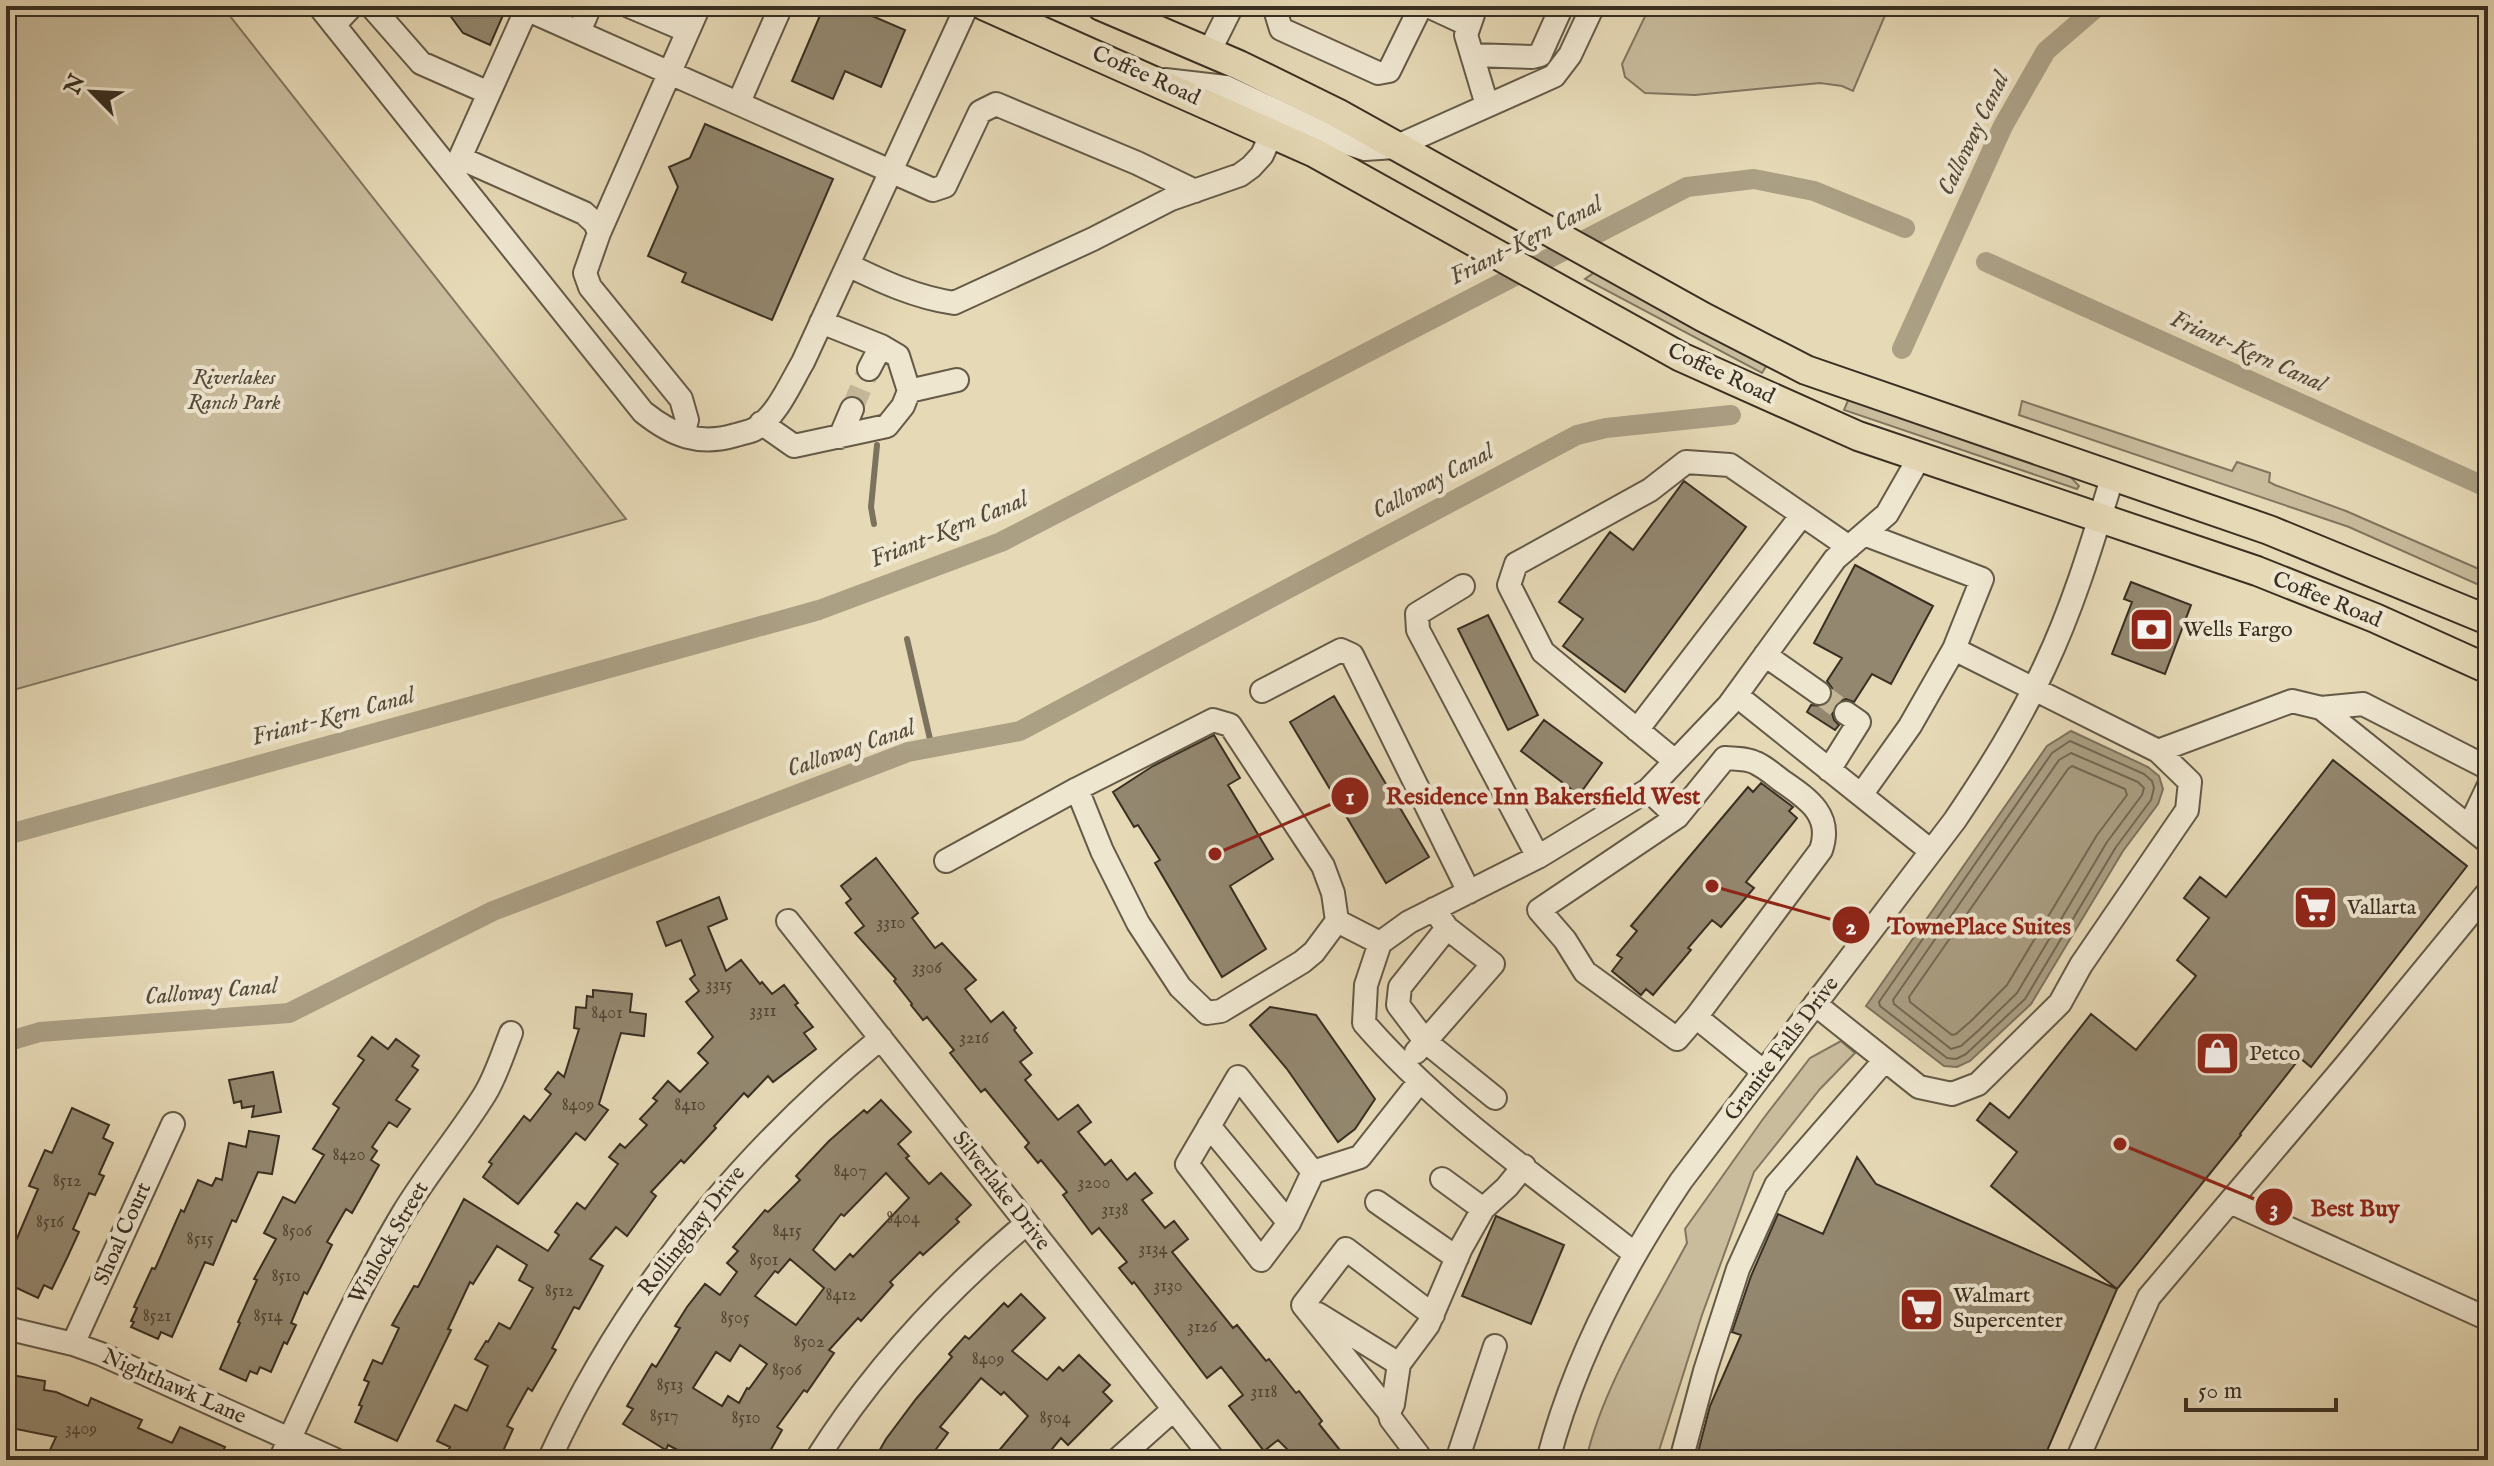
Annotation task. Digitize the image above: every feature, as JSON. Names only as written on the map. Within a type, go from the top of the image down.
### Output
[{"type":"main road","name":"Coffee Road","points":[[985,6],[1315,153],[1681,357],[1858,436],[2257,571],[2375,618],[2488,669]]},
{"type":"main road","name":"Coffee Road","points":[[1101,6],[1209,52],[1337,113],[1703,317],[1806,370],[2269,530],[2488,620]]},
{"type":"street","points":[[319,6],[456,166],[643,412],[658,424],[694,440],[716,441],[755,429],[776,408],[803,362],[967,6]]},
{"type":"street","points":[[334,25],[352,6]]},
{"type":"street","points":[[371,6],[421,63],[489,93]]},
{"type":"street","points":[[579,32],[590,6]]},
{"type":"street","points":[[629,6],[688,31]]},
{"type":"street","points":[[683,435],[687,420],[681,399],[590,287],[585,273],[599,233],[699,6]]},
{"type":"street","points":[[739,102],[781,6]]},
{"type":"street","points":[[1209,52],[1232,6]]},
{"type":"street","points":[[1282,6],[1277,16],[1281,29],[1378,73],[1389,71],[1421,6]]},
{"type":"street","points":[[1428,6],[1472,15],[1466,35],[1487,105]]},
{"type":"street","points":[[1472,55],[1540,55],[1562,6]]},
{"type":"street","points":[[1152,79],[1226,87],[1343,142],[1365,149],[1395,147],[1554,76],[1570,55],[1593,6]]},
{"type":"street","points":[[456,166],[527,8],[933,190],[945,186],[980,112],[996,104],[1137,163],[1195,191]]},
{"type":"street","points":[[848,265],[902,291],[954,303],[1171,199],[1240,175],[1262,155],[1272,133]]},
{"type":"street","points":[[456,166],[584,213],[595,223],[599,233]]},
{"type":"street","points":[[761,423],[794,446],[887,426],[903,406],[909,391],[898,356],[821,322]]},
{"type":"street","points":[[869,369],[881,346]]},
{"type":"street","points":[[909,391],[957,380]]},
{"type":"street","points":[[840,437],[852,409]]},
{"type":"street","points":[[1495,1098],[1426,1042],[1398,1005],[1400,987],[1440,918],[1469,892],[1538,857],[1648,790],[1736,695],[1835,559],[1887,514],[1919,458]]},
{"type":"street","points":[[1675,761],[1543,652],[1509,585],[1516,564],[1650,490],[1686,462],[1730,465],[1802,515],[1856,540],[1982,579],[1954,649],[1910,726],[1861,795]]},
{"type":"street","name":"Granite Falls Drive","points":[[1548,1460],[1570,1391],[1594,1332],[1635,1254],[1681,1181],[1931,851],[1992,765],[2034,690],[2070,608],[2113,475]]},
{"type":"street","points":[[1637,730],[1802,515]]},
{"type":"street","points":[[1463,586],[1417,614],[1418,630],[1538,857]]},
{"type":"street","points":[[1815,1004],[1919,1087],[1952,1094],[1978,1084],[2060,1003],[2081,965],[2187,810],[2190,782],[2158,751],[1954,649]]},
{"type":"street","points":[[1262,691],[1341,650],[1352,655],[1469,892]]},
{"type":"street","points":[[1765,655],[1819,693]]},
{"type":"street","points":[[1736,695],[1931,851]]},
{"type":"street","points":[[2158,751],[2292,701],[2321,708],[2363,704],[2488,768]]},
{"type":"street","points":[[2321,708],[2488,842]]},
{"type":"street","points":[[1829,770],[1859,722],[1846,713]]},
{"type":"street","points":[[946,861],[1077,789],[1213,720],[1230,725],[1323,866],[1333,893],[1337,921],[1314,952],[1302,962],[1221,1011],[1207,1013],[1180,987],[1138,923],[1102,851],[1077,789]]},
{"type":"street","points":[[1725,758],[1742,759],[1756,763],[1810,800],[1824,821],[1826,838],[1821,850],[1696,1017],[1677,1039],[1585,972],[1565,940],[1539,910],[1677,817],[1725,758]]},
{"type":"street","points":[[2469,827],[2488,787]]},
{"type":"street","points":[[1648,790],[1677,817]]},
{"type":"street","points":[[2077,1460],[2149,1297],[2488,892]]},
{"type":"street","points":[[1402,1064],[1426,1042],[1493,964],[1440,918],[1409,922],[1380,943],[1366,985],[1364,1023],[1402,1064],[1461,1119],[1635,1254]]},
{"type":"street","name":"Silverlake Drive","points":[[788,921],[1214,1460]]},
{"type":"street","points":[[1337,921],[1380,943]]},
{"type":"street","points":[[1696,1017],[1764,1072]]},
{"type":"street","name":"Winlock Street","points":[[280,1460],[333,1342],[367,1277],[427,1176],[486,1092],[511,1033]]},
{"type":"street","name":"Rollingbay Drive","points":[[549,1460],[565,1424],[610,1344],[660,1268],[716,1196],[778,1129],[881,1038]]},
{"type":"street","points":[[1681,1460],[1705,1371],[1738,1269],[1776,1185],[1885,1060]]},
{"type":"street","points":[[1313,1172],[1238,1077],[1187,1164],[1261,1260],[1289,1223],[1313,1172],[1360,1157],[1420,1081]]},
{"type":"street","name":"Shoal Court","points":[[73,1344],[173,1124]]},
{"type":"street","points":[[1209,1126],[1289,1223]]},
{"type":"street","points":[[1389,1412],[1399,1364],[1428,1325],[1457,1258],[1483,1209],[1524,1166]]},
{"type":"street","points":[[1442,1179],[1483,1209]]},
{"type":"street","points":[[1377,1202],[1457,1258]]},
{"type":"street","points":[[2230,1202],[2488,1319]]},
{"type":"street","points":[[816,1460],[859,1397],[921,1322],[954,1287],[1027,1223]]},
{"type":"street","points":[[1303,1305],[1346,1249],[1433,1315]]},
{"type":"street","points":[[1303,1305],[1399,1364]]},
{"type":"street","points":[[1303,1305],[1389,1412],[1422,1460]]},
{"type":"street","name":"Nighthawk Lane","points":[[6,1328],[101,1354],[336,1460]]},
{"type":"street","points":[[1457,1460],[1495,1346]]},
{"type":"street","points":[[1117,1460],[1174,1409]]},
{"type":"green space","name":"Riverlakes Ranch Park","points":[[6,6],[222,6],[626,519],[6,692]]},
{"type":"green space","points":[[1650,6],[1889,6],[1853,91],[1820,83],[1695,95],[1645,93],[1625,77],[1622,64]]},
{"type":"green space","points":[[1595,272],[1768,363],[1762,373],[1585,279]]},
{"type":"green space","points":[[1849,398],[2067,473],[2079,486],[2077,489],[1844,410]]},
{"type":"green space","points":[[2022,401],[2232,471],[2237,462],[2270,473],[2269,482],[2275,485],[2346,511],[2488,573],[2488,589],[2349,527],[2019,415]]},
{"type":"green space","points":[[1841,1041],[1855,1053],[1820,1089],[1754,1172],[1702,1315],[1656,1460],[1586,1460],[1593,1433],[1616,1377],[1687,1243],[1685,1229],[1810,1058]]},
{"type":"water","points":[[2071,731],[2148,767],[2159,776],[2163,789],[2158,804],[2123,851],[2031,1004],[1970,1061],[1957,1067],[1944,1066],[1866,1006],[2047,746]]},
{"type":"building","points":[[443,6],[507,6],[490,45],[463,33]]},
{"type":"building","points":[[824,6],[849,6],[905,30],[881,87],[845,71],[833,99],[792,81]]},
{"type":"building","points":[[705,124],[833,179],[772,320],[682,282],[686,273],[648,256],[678,187],[669,167],[690,158]]},
{"type":"building","points":[[1684,481],[1746,527],[1625,692],[1563,646],[1583,619],[1559,602],[1610,532],[1633,550]]},
{"type":"building","points":[[1855,565],[1933,606],[1891,684],[1872,674],[1854,702],[1846,699],[1835,704],[1832,713],[1839,725],[1835,730],[1807,712],[1811,705],[1824,706],[1831,700],[1832,688],[1827,681],[1842,658],[1814,643]]},
{"type":"building","name":"Wells Fargo","points":[[2131,582],[2191,605],[2165,674],[2112,654],[2132,602],[2124,599]]},
{"type":"building","points":[[1488,615],[1538,715],[1508,730],[1458,629]]},
{"type":"building","points":[[1334,696],[1429,857],[1386,883],[1290,722]]},
{"type":"building","points":[[1544,720],[1602,763],[1579,795],[1521,751]]},
{"type":"building","points":[[1214,735],[1240,778],[1228,785],[1273,859],[1230,886],[1266,949],[1222,977],[1155,863],[1160,860],[1138,825],[1134,827],[1113,792],[1153,766]]},
{"type":"building","points":[[2333,760],[2467,866],[2311,1067],[2300,1058],[2117,1289],[1991,1186],[2017,1152],[1977,1120],[1990,1103],[2009,1118],[2091,1014],[2136,1050],[2196,976],[2177,960],[2209,918],[2184,898],[2200,877],[2226,897]]},
{"type":"building","points":[[1761,783],[1793,807],[1789,811],[1797,818],[1746,882],[1754,888],[1721,927],[1712,920],[1653,995],[1646,989],[1641,995],[1612,971],[1622,958],[1617,955],[1637,931],[1631,926],[1748,787],[1753,792]]},
{"type":"building","points":[[876,858],[918,913],[912,918],[935,948],[942,943],[976,980],[965,989],[991,1022],[1003,1012],[1016,1028],[1014,1030],[1032,1053],[1020,1062],[1031,1075],[1025,1080],[1058,1120],[1078,1105],[1091,1122],[1078,1132],[1105,1165],[1111,1160],[1127,1180],[1135,1173],[1152,1193],[1142,1200],[1165,1228],[1174,1221],[1188,1239],[1172,1252],[1233,1328],[1237,1325],[1296,1393],[1299,1391],[1322,1421],[1319,1424],[1348,1460],[1298,1460],[1278,1440],[1264,1451],[1229,1406],[1243,1395],[1221,1367],[1207,1378],[1134,1282],[1132,1284],[1119,1268],[1127,1262],[1099,1228],[1092,1234],[1063,1195],[1067,1192],[1041,1160],[1038,1163],[1025,1147],[1029,1143],[985,1089],[981,1092],[950,1053],[954,1050],[927,1017],[923,1020],[911,1005],[894,981],[896,979],[855,933],[864,926],[846,903],[851,899],[841,886]]},
{"type":"building","points":[[719,897],[727,919],[708,927],[726,971],[741,960],[772,994],[784,985],[813,1027],[804,1033],[816,1049],[773,1082],[768,1076],[748,1097],[744,1093],[684,1163],[681,1160],[651,1192],[656,1196],[627,1236],[616,1227],[590,1259],[603,1266],[579,1309],[574,1307],[552,1348],[556,1350],[532,1391],[528,1388],[507,1426],[513,1429],[499,1460],[444,1460],[450,1447],[437,1441],[455,1405],[467,1411],[488,1366],[475,1359],[486,1341],[499,1323],[510,1329],[533,1288],[519,1280],[527,1265],[497,1246],[473,1284],[470,1282],[448,1329],[451,1330],[397,1441],[355,1422],[369,1382],[364,1380],[373,1360],[382,1364],[399,1328],[392,1325],[414,1286],[418,1287],[464,1199],[548,1251],[559,1235],[555,1232],[577,1203],[585,1209],[618,1164],[609,1157],[620,1144],[625,1148],[647,1125],[640,1119],[657,1101],[653,1098],[668,1081],[680,1092],[708,1063],[698,1053],[713,1037],[686,1002],[699,991],[690,979],[695,975],[681,940],[666,946],[657,922]]},
{"type":"building","points":[[593,990],[632,994],[630,1012],[646,1014],[644,1036],[621,1033],[599,1104],[608,1110],[585,1140],[576,1133],[518,1204],[483,1177],[492,1164],[489,1162],[524,1116],[530,1121],[551,1094],[545,1089],[558,1072],[564,1077],[579,1029],[574,1028],[576,1007],[586,1008],[587,996],[593,997]]},
{"type":"building","points":[[1270,1007],[1316,1015],[1375,1099],[1355,1129],[1338,1142],[1287,1069],[1250,1025]]},
{"type":"building","points":[[372,1037],[388,1049],[396,1039],[419,1056],[412,1066],[418,1070],[396,1100],[410,1109],[397,1127],[389,1122],[372,1147],[377,1151],[371,1160],[379,1165],[352,1213],[346,1209],[327,1242],[332,1245],[307,1294],[304,1292],[291,1323],[296,1325],[287,1344],[284,1342],[271,1372],[260,1367],[257,1374],[250,1371],[246,1381],[220,1369],[257,1280],[254,1279],[276,1239],[264,1233],[283,1197],[295,1203],[324,1155],[313,1149],[339,1108],[333,1104],[364,1060],[358,1056]]},
{"type":"building","points":[[273,1072],[281,1112],[252,1117],[254,1106],[242,1108],[241,1101],[234,1103],[229,1080]]},
{"type":"building","points":[[881,1100],[911,1132],[898,1144],[909,1156],[906,1158],[929,1184],[941,1173],[971,1205],[956,1219],[959,1222],[923,1255],[920,1252],[890,1282],[893,1285],[861,1321],[858,1318],[829,1350],[834,1353],[807,1392],[804,1390],[777,1427],[782,1430],[765,1460],[697,1460],[668,1445],[666,1450],[623,1424],[633,1409],[627,1406],[652,1364],[656,1367],[680,1328],[675,1326],[687,1307],[705,1284],[720,1295],[737,1272],[727,1263],[738,1251],[733,1247],[765,1210],[768,1212],[800,1180],[796,1176],[829,1141],[864,1110],[867,1113]],"holes":[[[886,1173],[909,1198],[853,1257],[850,1254],[835,1270],[813,1250],[841,1214],[844,1216]],[[790,1259],[824,1288],[796,1325],[755,1296],[775,1271],[778,1273]],[[740,1345],[767,1364],[739,1403],[728,1396],[722,1406],[693,1388],[716,1352],[730,1361]]]},
{"type":"building","points":[[72,1108],[109,1125],[103,1138],[113,1143],[99,1174],[104,1176],[95,1195],[89,1193],[73,1229],[79,1232],[52,1289],[44,1285],[38,1298],[6,1283],[6,1264],[38,1189],[29,1186],[45,1150],[52,1153]]},
{"type":"building","points":[[249,1131],[279,1136],[272,1174],[258,1172],[236,1222],[232,1220],[213,1265],[205,1262],[172,1337],[161,1332],[158,1339],[131,1327],[137,1308],[134,1307],[198,1180],[212,1186],[216,1178],[222,1180],[229,1143],[246,1147]]},
{"type":"building","name":"Walmart Supercenter","points":[[1857,1157],[1876,1184],[2117,1289],[2043,1460],[1696,1460],[1710,1406],[1741,1335],[1732,1332],[1751,1276],[1778,1214],[1823,1234]]},
{"type":"building","points":[[1496,1216],[1564,1245],[1531,1324],[1462,1296]]},
{"type":"building","points":[[1021,1294],[1045,1318],[1012,1351],[1047,1380],[1059,1367],[1063,1371],[1079,1355],[1110,1385],[1103,1392],[1112,1401],[1068,1445],[1061,1438],[1043,1460],[991,1460],[1028,1416],[1004,1392],[1001,1395],[981,1378],[940,1427],[948,1433],[928,1460],[874,1460],[916,1399],[952,1357],[949,1354],[965,1336],[969,1339],[1004,1303],[1008,1307]]},
{"type":"building","points":[[6,1374],[45,1381],[44,1390],[88,1406],[91,1398],[142,1420],[138,1428],[172,1443],[180,1427],[225,1447],[219,1460],[103,1460],[91,1455],[88,1460],[72,1460],[50,1450],[56,1437],[6,1427]]},
{"type":"waterway","name":"Calloway Canal","points":[[1902,349],[2003,126],[2046,51],[2098,6]]},
{"type":"waterway","name":"Friant-Kern Canal","points":[[6,835],[819,610],[1001,542],[1687,187],[1754,179],[1814,191],[1905,228]]},
{"type":"waterway","name":"Friant-Kern Canal","points":[[1986,262],[2488,488]]},
{"type":"waterway","name":"Calloway Canal","points":[[6,1042],[40,1032],[289,1013],[493,911],[908,752],[1020,731],[1577,435],[1606,428],[1731,415]]},
{"type":"waterway","points":[[874,524],[871,507],[877,445]]},
{"type":"waterway","points":[[907,639],[932,748]]},
{"type":"tunnel","points":[[852,409],[869,369]]},
{"type":"tunnel","points":[[1819,693],[1846,713]]},
{"type":"place","name":"Wells Fargo","points":[[2152,630]]},
{"type":"place","name":"Residence Inn Bakersfield West","points":[[1215,854]]},
{"type":"place","name":"TownePlace Suites","points":[[1712,886]]},
{"type":"place","name":"Vallarta","points":[[2316,908]]},
{"type":"place","name":"Petco","points":[[2218,1054]]},
{"type":"place","name":"Best Buy","points":[[2120,1144]]},
{"type":"place","name":"Walmart Supercenter","points":[[1922,1309]]}]
